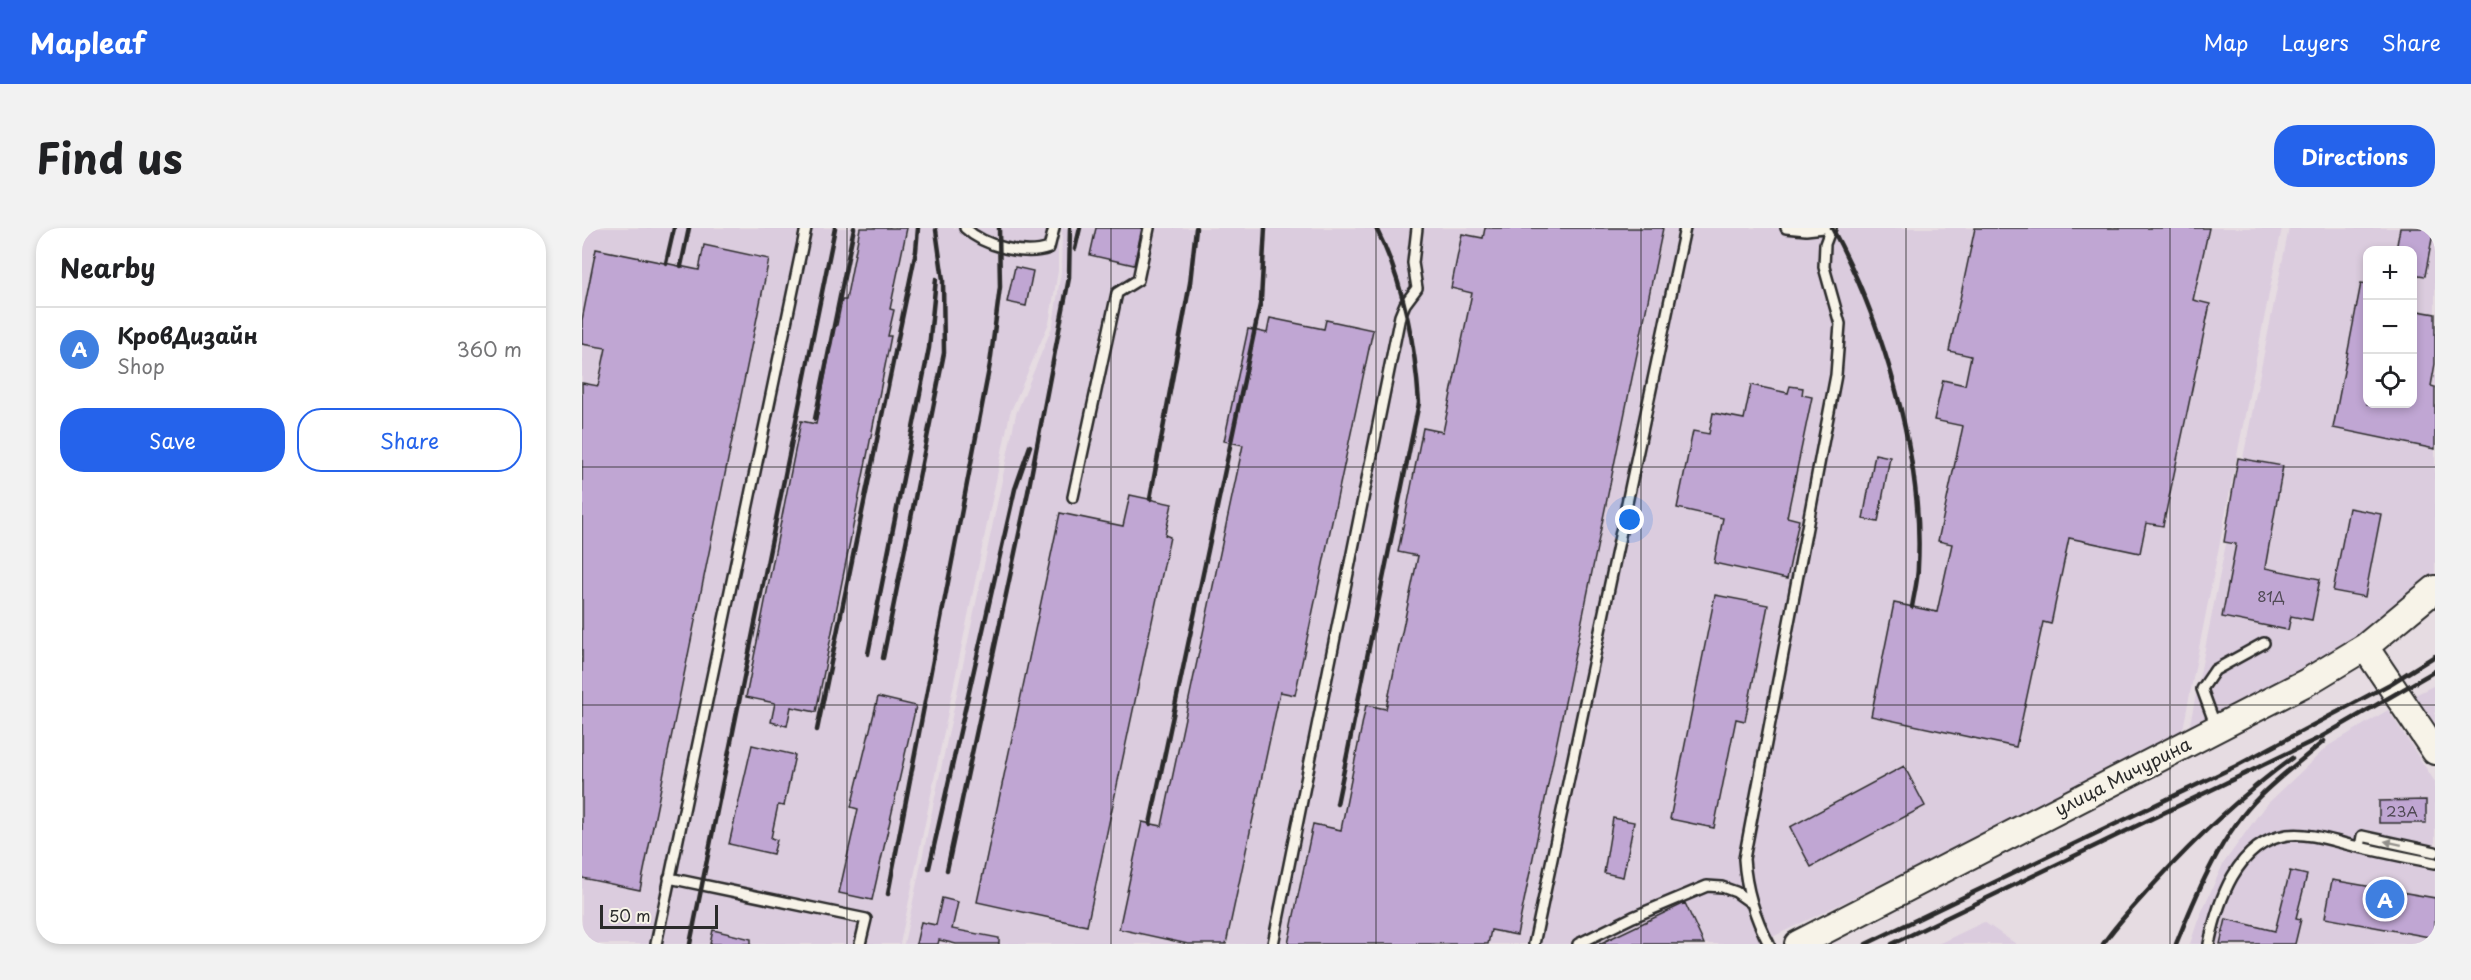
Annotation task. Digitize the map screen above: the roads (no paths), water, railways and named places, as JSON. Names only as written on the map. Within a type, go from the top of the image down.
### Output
[{"type":"street","name":"улица Мичурина","points":[[1798,944],[2307,682],[2365,647],[2435,589]]},
{"type":"street","points":[[2365,647],[2435,751]]},
{"type":"lane","points":[[656,944],[806,228]]},
{"type":"lane","points":[[965,228],[1001,247],[1024,253],[1037,253],[1049,248],[1054,228]]},
{"type":"lane","points":[[1073,497],[1117,293],[1138,280],[1149,228]]},
{"type":"lane","points":[[1273,944],[1400,316],[1405,304],[1417,288],[1413,263],[1417,228]]},
{"type":"lane","points":[[1534,944],[1685,228]]},
{"type":"lane","points":[[1786,228],[1806,230],[1824,228]]},
{"type":"lane","points":[[1769,944],[1750,902],[1744,858],[1836,375],[1840,324],[1824,267],[1825,244],[1831,228]]},
{"type":"lane","points":[[2216,730],[2202,689],[2215,670],[2264,643]]},
{"type":"lane","points":[[2209,944],[2215,915],[2228,885],[2244,860],[2263,844],[2287,835],[2303,836],[2435,863]]},
{"type":"lane","points":[[2360,847],[2362,836],[2435,852]]},
{"type":"lane","points":[[669,879],[866,920],[860,944]]},
{"type":"lane","points":[[1578,944],[1633,917],[1707,886],[1722,887],[1736,892],[1750,902]]},
{"type":"railway","points":[[666,263],[674,228]]},
{"type":"railway","points":[[681,266],[689,228]]},
{"type":"railway","points":[[690,944],[835,228]]},
{"type":"railway","points":[[815,419],[854,228]]},
{"type":"railway","points":[[817,730],[916,251],[918,228]]},
{"type":"railway","points":[[888,894],[990,364],[1000,287],[999,228]]},
{"type":"railway","points":[[947,870],[1028,492],[1069,278],[1070,228]]},
{"type":"railway","points":[[1075,249],[1080,228]]},
{"type":"railway","points":[[1150,499],[1190,283],[1196,228]]},
{"type":"railway","points":[[1150,824],[1261,300],[1265,228]]},
{"type":"railway","points":[[1337,804],[1419,403],[1415,358],[1401,291],[1376,228]]},
{"type":"railway","points":[[1832,228],[1868,305],[1883,348],[1907,437],[1918,525],[1918,571],[1912,607]]},
{"type":"railway","points":[[883,658],[944,353],[943,280],[936,230]]},
{"type":"railway","points":[[868,654],[929,348],[936,279]]},
{"type":"railway","points":[[929,868],[1015,489],[1030,446]]},
{"type":"railway","points":[[1866,944],[2236,766],[2390,684],[2435,656]]},
{"type":"railway","points":[[1892,944],[2321,737],[2435,671]]},
{"type":"railway","points":[[2176,944],[2211,865],[2233,828],[2268,789],[2324,741]]},
{"type":"railway","points":[[2103,944],[2134,906],[2202,834],[2237,802],[2292,758]]},
{"type":"place","name":"КровДизайн","points":[[2385,899]]}]
